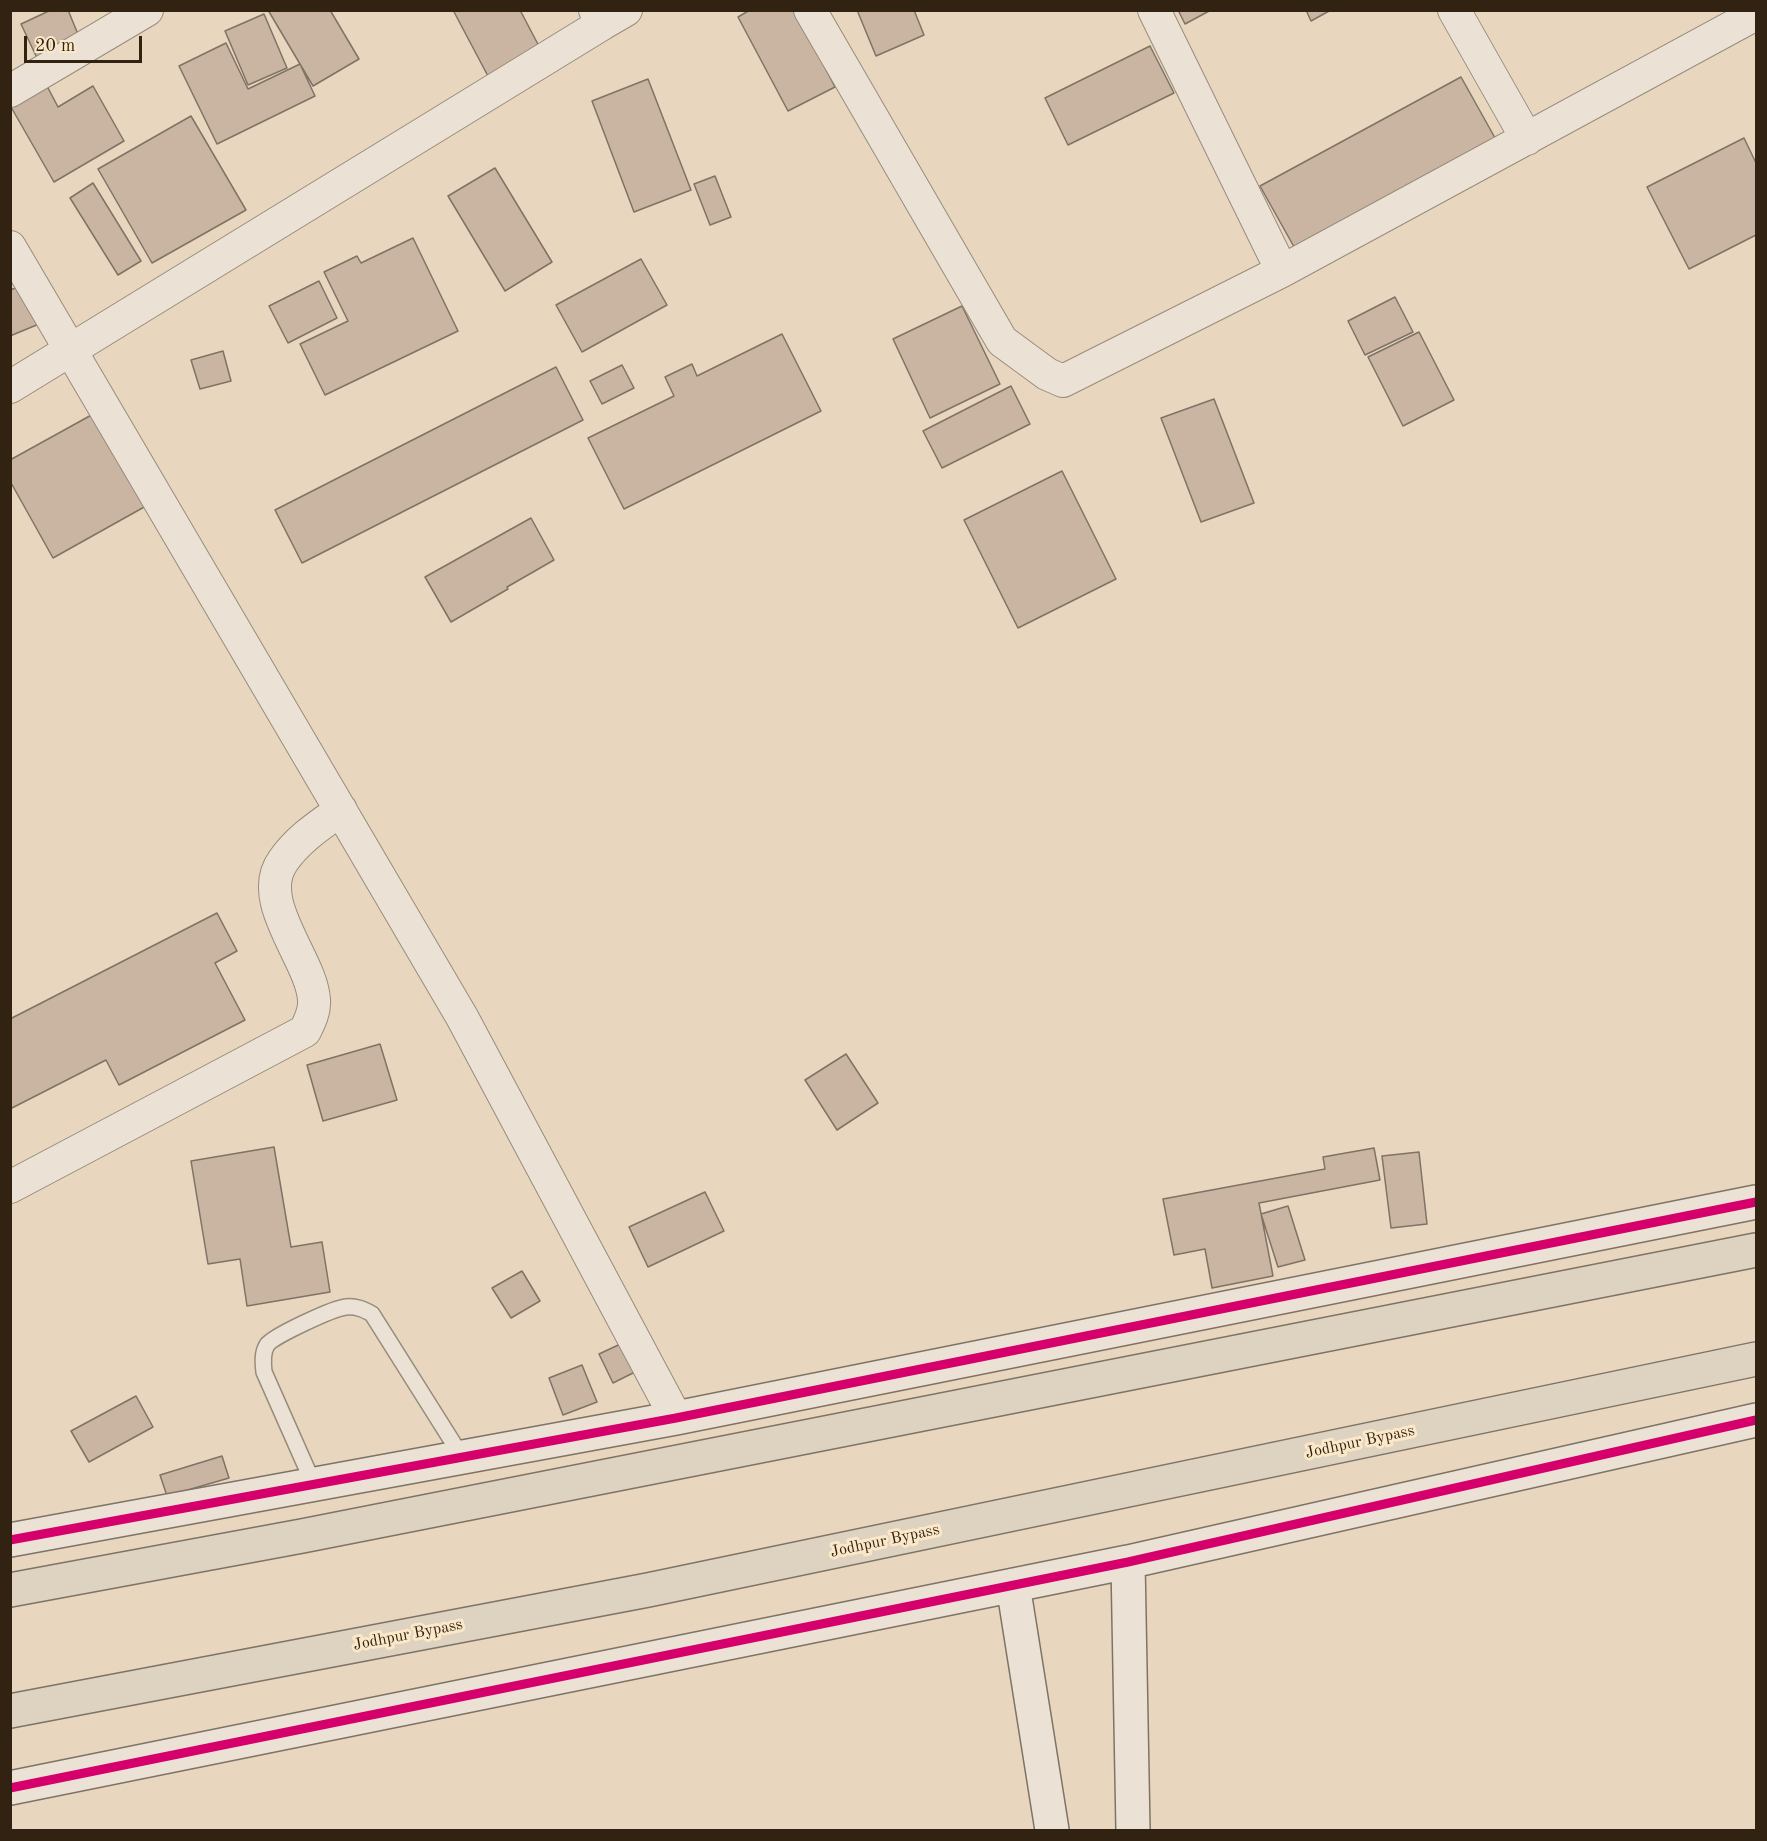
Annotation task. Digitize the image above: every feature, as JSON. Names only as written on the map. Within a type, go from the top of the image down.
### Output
[{"type":"highway","points":[[10,1590],[302,1536],[1756,1250]]},
{"type":"highway","name":"Jodhpur Bypass","points":[[10,1711],[648,1590],[1756,1359]]},
{"type":"street","points":[[810,10],[1002,341],[1047,374],[1063,381],[1282,271],[1756,14]]},
{"type":"street","points":[[1154,10],[1282,271]]},
{"type":"street","points":[[1454,10],[1527,139]]},
{"type":"street","points":[[10,91],[137,13]]},
{"type":"street","points":[[10,387],[607,15]]},
{"type":"street","points":[[10,247],[462,1017],[676,1418]]},
{"type":"street","points":[[10,1187],[305,1031],[313,1013],[314,1000],[310,981],[281,917],[275,885],[281,863],[306,834],[341,810]]},
{"type":"street","points":[[10,1540],[676,1418],[1756,1202]]},
{"type":"street","points":[[10,1788],[1128,1562],[1756,1420]]},
{"type":"street","points":[[1128,1562],[1133,1830]]},
{"type":"street","points":[[1012,1585],[1052,1830]]},
{"type":"lane","points":[[314,1485],[264,1372],[262,1358],[267,1344],[284,1332],[344,1307],[360,1308],[372,1314],[462,1457]]},
{"type":"building","points":[[51,10],[68,10],[80,39],[37,58],[21,24]]},
{"type":"building","points":[[268,10],[330,10],[359,59],[313,86]]},
{"type":"building","points":[[453,10],[520,10],[541,50],[489,78]]},
{"type":"building","points":[[750,10],[795,10],[835,87],[788,111],[738,17]]},
{"type":"building","points":[[857,10],[914,10],[924,35],[876,56]]},
{"type":"building","points":[[1178,10],[1211,10],[1185,24]]},
{"type":"building","points":[[1306,10],[1331,10],[1311,21]]},
{"type":"building","points":[[264,14],[287,68],[248,85],[225,31]]},
{"type":"building","points":[[226,43],[248,89],[300,64],[315,96],[217,144],[179,66]]},
{"type":"building","points":[[1150,46],[1174,93],[1068,145],[1045,98]]},
{"type":"building","points":[[1461,77],[1499,145],[1298,254],[1260,186]]},
{"type":"building","points":[[648,79],[691,190],[634,212],[592,101]]},
{"type":"building","points":[[47,86],[58,107],[93,86],[124,141],[54,182],[11,107]]},
{"type":"building","points":[[191,116],[246,210],[152,263],[98,169]]},
{"type":"building","points":[[1744,138],[1756,163],[1756,235],[1689,269],[1647,187]]},
{"type":"building","points":[[495,168],[552,262],[505,291],[448,196]]},
{"type":"building","points":[[715,176],[731,217],[710,225],[694,184]]},
{"type":"building","points":[[93,183],[141,261],[118,275],[70,198]]},
{"type":"building","points":[[413,238],[458,331],[325,395],[300,344],[348,321],[324,272],[357,256],[361,263]]},
{"type":"building","points":[[641,259],[667,305],[582,352],[556,305]]},
{"type":"building","points":[[319,281],[337,318],[288,343],[269,306]]},
{"type":"building","points":[[24,285],[39,324],[10,336],[10,290]]},
{"type":"building","points":[[1395,297],[1413,332],[1365,355],[1348,321]]},
{"type":"building","points":[[962,306],[1000,384],[930,418],[893,339]]},
{"type":"building","points":[[1419,332],[1454,400],[1403,426],[1368,357]]},
{"type":"building","points":[[782,334],[821,411],[624,509],[588,438],[674,396],[665,377],[692,364],[697,376]]},
{"type":"building","points":[[223,351],[231,381],[200,389],[191,360]]},
{"type":"building","points":[[622,365],[634,388],[602,404],[590,381]]},
{"type":"building","points":[[556,367],[583,420],[302,563],[275,510]]},
{"type":"building","points":[[1011,386],[1030,424],[942,468],[923,431]]},
{"type":"building","points":[[1214,399],[1254,503],[1201,522],[1161,418]]},
{"type":"building","points":[[95,413],[146,506],[53,558],[10,481],[10,460]]},
{"type":"building","points":[[1062,471],[1116,579],[1018,628],[964,520]]},
{"type":"building","points":[[531,518],[554,560],[451,622],[425,577]]},
{"type":"building","points":[[217,913],[237,951],[215,963],[245,1020],[119,1085],[106,1060],[10,1109],[10,1019]]},
{"type":"building","points":[[380,1044],[397,1100],[323,1121],[307,1065]]},
{"type":"building","points":[[846,1054],[878,1103],[837,1130],[805,1080]]},
{"type":"building","points":[[274,1147],[291,1247],[322,1242],[330,1292],[247,1306],[240,1259],[208,1264],[191,1161]]},
{"type":"building","points":[[1374,1148],[1380,1180],[1259,1203],[1273,1276],[1212,1288],[1205,1249],[1174,1255],[1163,1199],[1325,1169],[1323,1157]]},
{"type":"building","points":[[1419,1152],[1427,1224],[1391,1228],[1382,1156]]},
{"type":"building","points":[[705,1192],[724,1231],[648,1267],[629,1227]]},
{"type":"building","points":[[1288,1206],[1305,1260],[1278,1267],[1261,1214]]},
{"type":"building","points":[[522,1271],[540,1301],[511,1318],[492,1288]]},
{"type":"building","points":[[629,1340],[643,1368],[613,1383],[599,1354]]},
{"type":"building","points":[[582,1365],[597,1402],[563,1415],[549,1378]]},
{"type":"building","points":[[136,1396],[153,1427],[89,1462],[71,1431]]},
{"type":"building","points":[[222,1456],[229,1478],[167,1496],[160,1475]]},
{"type":"cycle path","points":[[10,1540],[676,1418],[1756,1202]]},
{"type":"cycle path","points":[[10,1788],[1128,1562],[1756,1420]]}]
